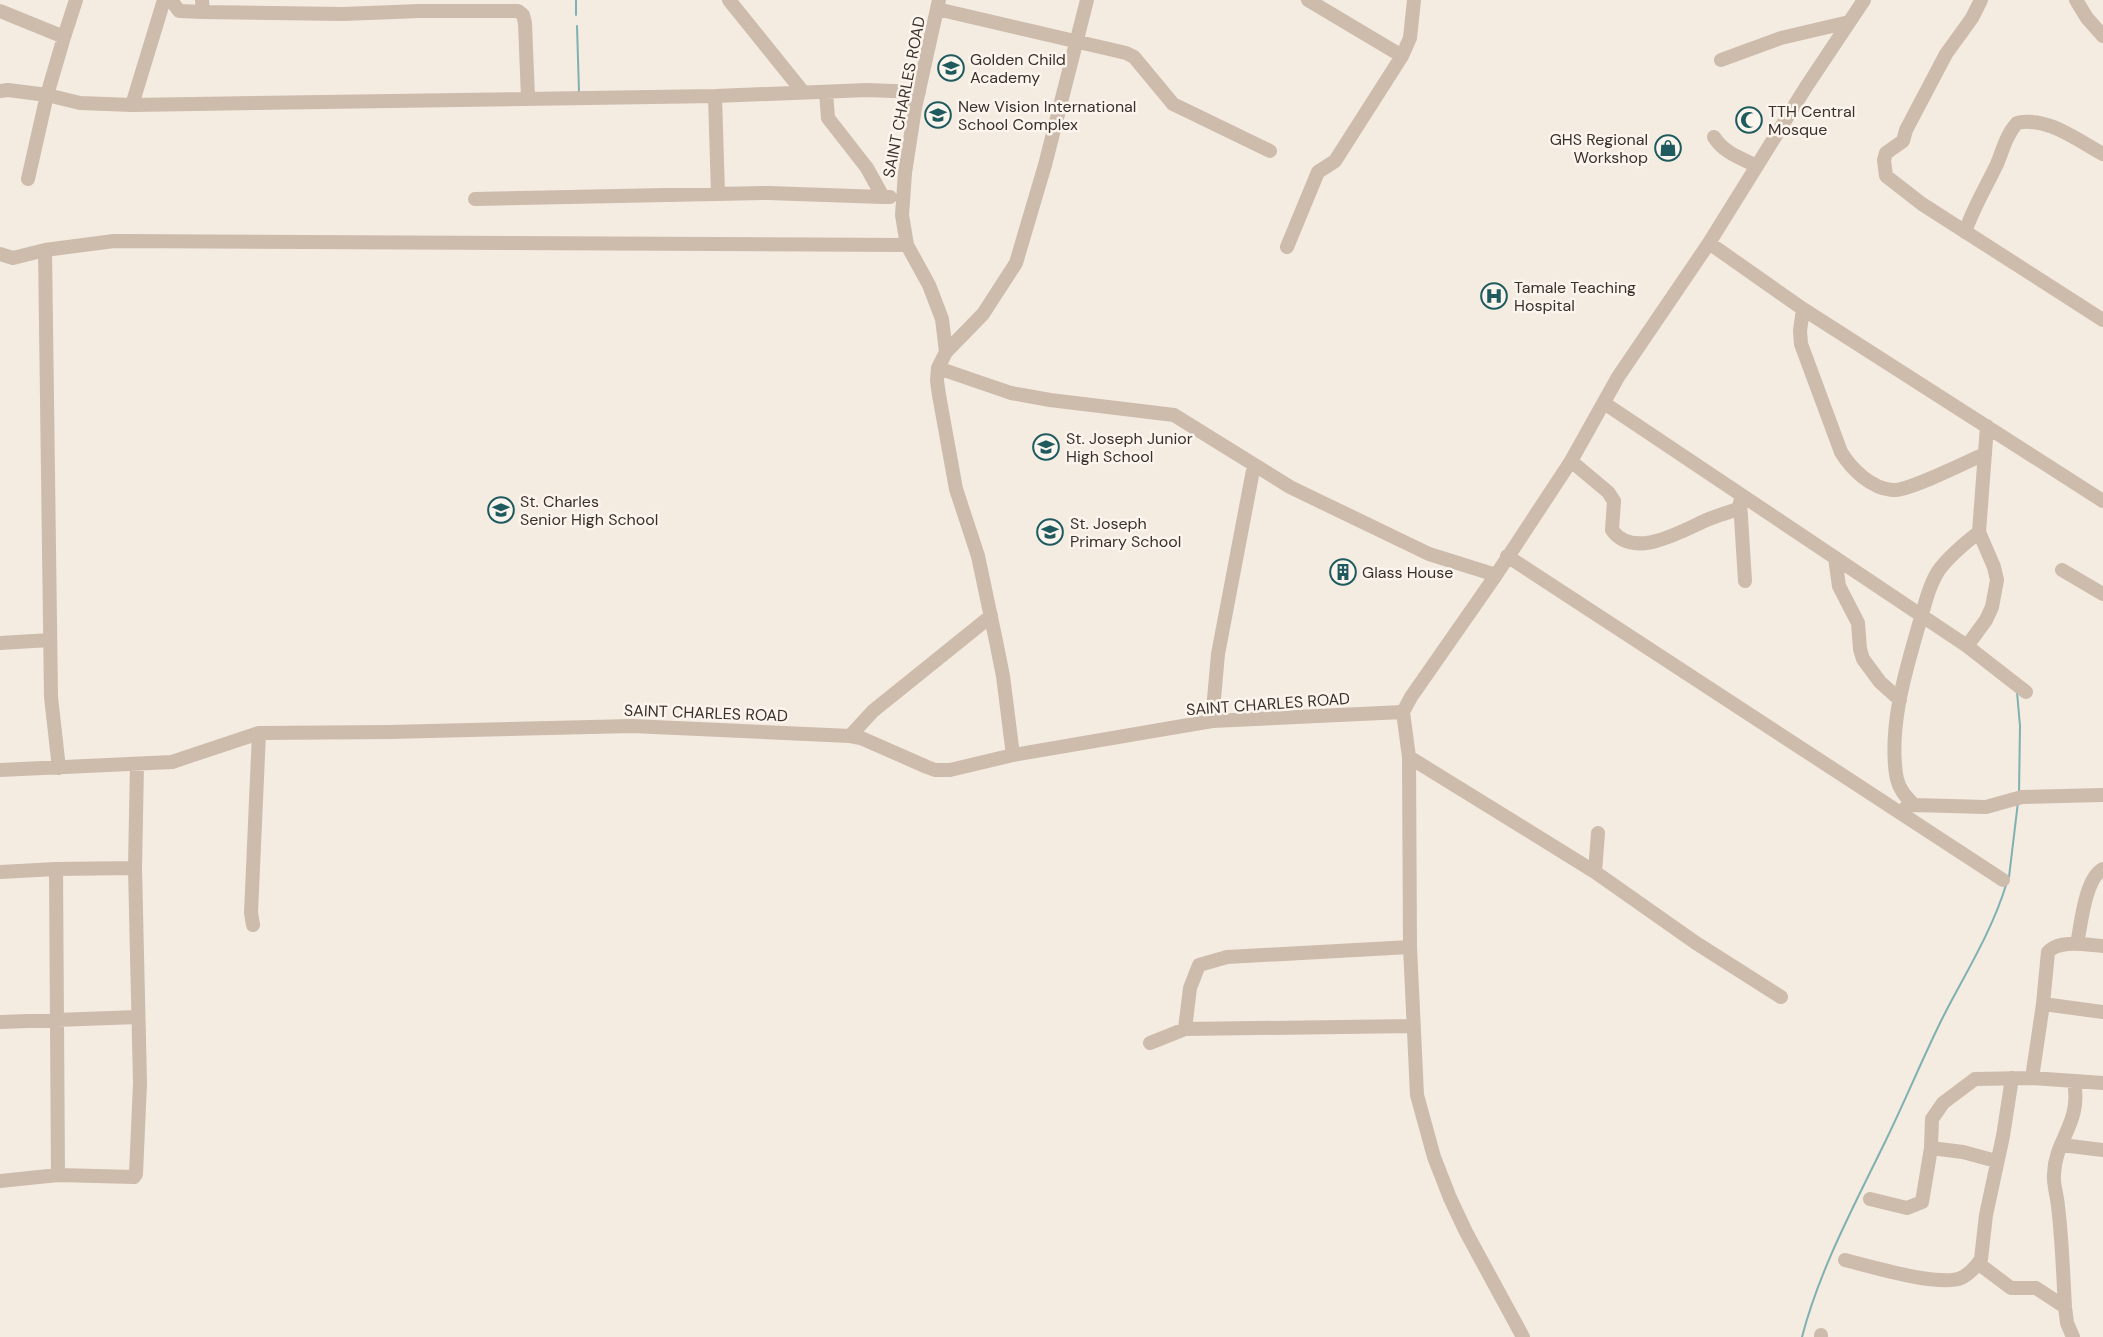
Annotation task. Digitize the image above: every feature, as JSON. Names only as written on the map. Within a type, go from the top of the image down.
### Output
[{"type":"street","points":[[28,179],[47,95],[76,0]]},
{"type":"street","points":[[132,105],[164,0]]},
{"type":"street","points":[[171,0],[179,11],[202,6],[343,14],[518,11],[523,15],[525,23],[528,98]]},
{"type":"street","points":[[729,0],[802,92]]},
{"type":"street","points":[[945,352],[983,314],[1016,263],[1046,165],[1087,0]]},
{"type":"street","points":[[1308,0],[1402,56]]},
{"type":"street","points":[[1287,247],[1318,172],[1335,161],[1402,56],[1410,38],[1414,0]]},
{"type":"street","points":[[1523,1337],[1466,1233],[1434,1157],[1417,1095],[1410,947],[1409,757],[1403,712],[1570,461],[1618,377],[1709,243],[1864,0]]},
{"type":"street","points":[[1981,0],[1972,18],[1946,54],[1906,130],[1903,141],[1886,153],[1884,160],[1886,176],[1965,232],[2102,317]]},
{"type":"street","points":[[2076,0],[2087,18],[2103,36]]},
{"type":"street","points":[[938,5],[1126,53],[1134,57],[1173,104],[1270,151]]},
{"type":"street","name":"SAINT CHARLES ROAD","points":[[938,5],[910,138],[902,215],[907,245],[936,301],[942,319],[945,352],[938,368],[937,381],[956,489],[978,556],[991,615],[1003,676],[1013,755]]},
{"type":"street","points":[[0,11],[64,37]]},
{"type":"street","points":[[1721,60],[1781,38],[1849,22]]},
{"type":"street","points":[[0,91],[47,95],[80,102],[132,105],[715,96],[877,90],[919,92]]},
{"type":"street","points":[[825,92],[828,118],[867,168],[883,197]]},
{"type":"street","points":[[715,96],[718,194]]},
{"type":"street","points":[[1965,232],[1971,212],[1997,164],[2010,130],[2017,123],[2034,120],[2103,154]]},
{"type":"street","points":[[1714,137],[1720,146],[1757,166]]},
{"type":"street","points":[[475,199],[718,194],[903,197]]},
{"type":"street","points":[[0,254],[13,258],[45,250],[114,241],[907,245]]},
{"type":"street","points":[[1709,243],[1803,309],[2103,501]]},
{"type":"street","points":[[45,250],[51,697],[59,768]]},
{"type":"street","points":[[1803,309],[1800,331],[1804,357],[1841,452],[1848,464],[1861,476],[1875,485],[1893,491],[1914,486],[1985,454]]},
{"type":"street","points":[[938,368],[1011,393],[1174,415],[1290,487],[1421,550],[1496,575]]},
{"type":"street","points":[[1604,403],[1740,502],[1835,558],[1966,646],[2026,692]]},
{"type":"street","points":[[1966,646],[1989,613],[1997,580],[1979,532],[1987,426]]},
{"type":"street","points":[[1570,461],[1608,492],[1614,501],[1612,530],[1618,538],[1628,542],[1660,540],[1740,502]]},
{"type":"street","points":[[1212,721],[1218,654],[1254,465]]},
{"type":"street","points":[[1740,502],[1745,581]]},
{"type":"street","points":[[1914,805],[1899,787],[1896,774],[1896,740],[1904,677],[1931,585],[1940,570],[1965,542],[1979,532]]},
{"type":"street","points":[[1507,556],[2003,880]]},
{"type":"street","points":[[1835,558],[1839,586],[1858,623],[1863,659],[1880,682],[1900,700]]},
{"type":"street","points":[[2062,570],[2103,594]]},
{"type":"street","points":[[850,736],[873,711],[991,615]]},
{"type":"street","points":[[0,643],[50,640]]},
{"type":"street","name":"SAINT CHARLES ROAD","points":[[0,770],[172,762],[259,733],[632,726],[850,736],[861,738],[935,770],[950,770],[1013,755],[1212,721],[1403,712]]},
{"type":"street","points":[[253,925],[251,913],[259,733]]},
{"type":"street","points":[[1409,757],[1595,872],[1696,943],[1781,997]]},
{"type":"street","points":[[0,1181],[58,1175],[134,1177],[136,1174],[140,1094],[135,868],[137,764]]},
{"type":"street","points":[[1893,809],[1914,805],[1986,807],[2018,799],[2103,795]]},
{"type":"street","points":[[1595,872],[1598,833]]},
{"type":"street","points":[[0,872],[56,868],[135,868]]},
{"type":"street","points":[[56,868],[58,1175]]},
{"type":"street","points":[[2077,944],[2089,888],[2093,878],[2103,869]]},
{"type":"street","points":[[2032,1078],[2048,952],[2052,946],[2077,944],[2103,946]]},
{"type":"street","points":[[1185,1029],[1190,988],[1199,965],[1227,957],[1410,947]]},
{"type":"street","points":[[2043,1004],[2103,1012]]},
{"type":"street","points":[[0,1022],[138,1017]]},
{"type":"street","points":[[1150,1043],[1185,1029],[1414,1026]]},
{"type":"street","points":[[1845,1260],[1913,1275],[1951,1280],[1960,1278],[1978,1264],[2012,1078]]},
{"type":"street","points":[[1870,1199],[1907,1208],[1922,1202],[1932,1119],[1943,1102],[1975,1079],[2032,1078],[2103,1083]]},
{"type":"street","points":[[2073,1337],[2067,1323],[2065,1307],[2054,1177],[2056,1158],[2075,1107],[2077,1097],[2074,1082]]},
{"type":"street","points":[[2062,1145],[2103,1150]]},
{"type":"street","points":[[1930,1148],[1963,1152],[1996,1161]]},
{"type":"street","points":[[1978,1264],[2011,1288],[2036,1288],[2065,1307]]},
{"type":"waterway","points":[[576,0],[576,15]]},
{"type":"waterway","points":[[577,26],[579,92]]},
{"type":"waterway","points":[[2017,692],[2020,726],[2019,794]]},
{"type":"waterway","points":[[2009,877],[2018,802]]},
{"type":"waterway","points":[[1802,1337],[1828,1261],[1936,1032],[1986,936],[2006,885]]},
{"type":"place","name":"Golden Child Academy","points":[[951,68]]},
{"type":"place","name":"New Vision International School Complex","points":[[938,115]]},
{"type":"place","name":"TTH Central Mosque","points":[[1749,120]]},
{"type":"place","name":"GHS Regional Workshop","points":[[1668,148]]},
{"type":"place","name":"Tamale Teaching Hospital","points":[[1494,296]]},
{"type":"place","name":"St. Joseph Junior High School","points":[[1046,447]]},
{"type":"place","name":"St. Charles Senior High School","points":[[501,510]]},
{"type":"place","name":"St. Joseph Primary School","points":[[1050,532]]},
{"type":"place","name":"Glass House","points":[[1343,572]]}]
